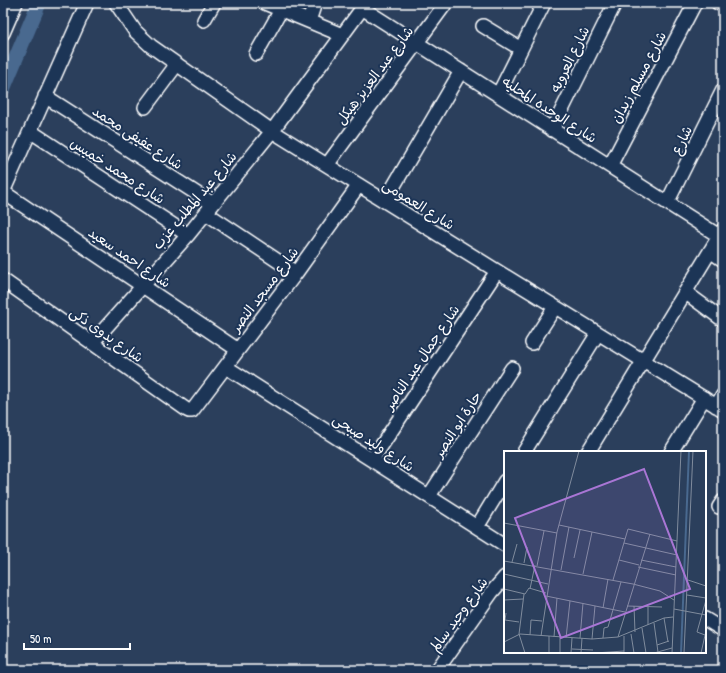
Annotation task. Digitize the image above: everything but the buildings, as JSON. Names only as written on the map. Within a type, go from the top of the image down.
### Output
[{"type":"street","points":[[3,33],[16,3]]},
{"type":"street","points":[[3,192],[87,3]]},
{"type":"street","name":"شارع العمومى","points":[[116,3],[135,31],[151,46],[272,131],[704,398],[721,403]]},
{"type":"street","points":[[204,20],[214,3]]},
{"type":"street","points":[[264,3],[342,35]]},
{"type":"street","points":[[309,21],[315,3]]},
{"type":"street","name":"شارع عبد العزيز هيكل","points":[[327,165],[446,3]]},
{"type":"street","points":[[498,95],[544,3]]},
{"type":"street","name":"شارع العروبه","points":[[552,130],[615,3]]},
{"type":"street","name":"شارع مسلم زيدان","points":[[610,166],[695,3]]},
{"type":"street","points":[[718,3],[723,5]]},
{"type":"street","name":"شارع الوحده المحليه","points":[[364,6],[417,43],[552,130],[667,203],[721,233]]},
{"type":"street","name":"شارع عبد المطلب عزب","points":[[92,343],[188,235],[210,208],[272,131],[364,6]]},
{"type":"street","points":[[256,54],[281,10]]},
{"type":"street","points":[[483,26],[521,49]]},
{"type":"street","points":[[145,107],[177,64]]},
{"type":"street","points":[[385,201],[461,71]]},
{"type":"street","name":"شارع","points":[[667,203],[723,90]]},
{"type":"street","name":"شارع عفيفى محمد","points":[[45,96],[210,208],[296,273]]},
{"type":"street","name":"شارع محمد خميس","points":[[30,131],[188,235]]},
{"type":"street","name":"شارع مسجد النصر","points":[[192,411],[360,185]]},
{"type":"street","name":"شارع احمد سعيد","points":[[3,192],[238,350]]},
{"type":"street","points":[[589,451],[721,233]]},
{"type":"street","points":[[710,251],[723,260]]},
{"type":"street","name":"شارع جمال عبد الناصر","points":[[372,460],[497,271]]},
{"type":"street","name":"شارع بدوى ذكى","points":[[3,280],[187,410],[192,411]]},
{"type":"street","points":[[685,292],[723,320]]},
{"type":"street","points":[[532,343],[555,306]]},
{"type":"street","points":[[525,451],[598,333]]},
{"type":"street","name":"شارع وليد صبحى","points":[[226,367],[504,544]]},
{"type":"street","name":"حارة ابو النصر","points":[[429,496],[512,368]]},
{"type":"street","points":[[672,451],[704,398]]},
{"type":"street","points":[[477,527],[504,484]]},
{"type":"street","name":"شارع وحيد سالم","points":[[437,670],[492,592],[504,578]]},
{"type":"street","points":[[706,620],[723,630]]},
{"type":"waterway","points":[[3,89],[39,3]]}]
